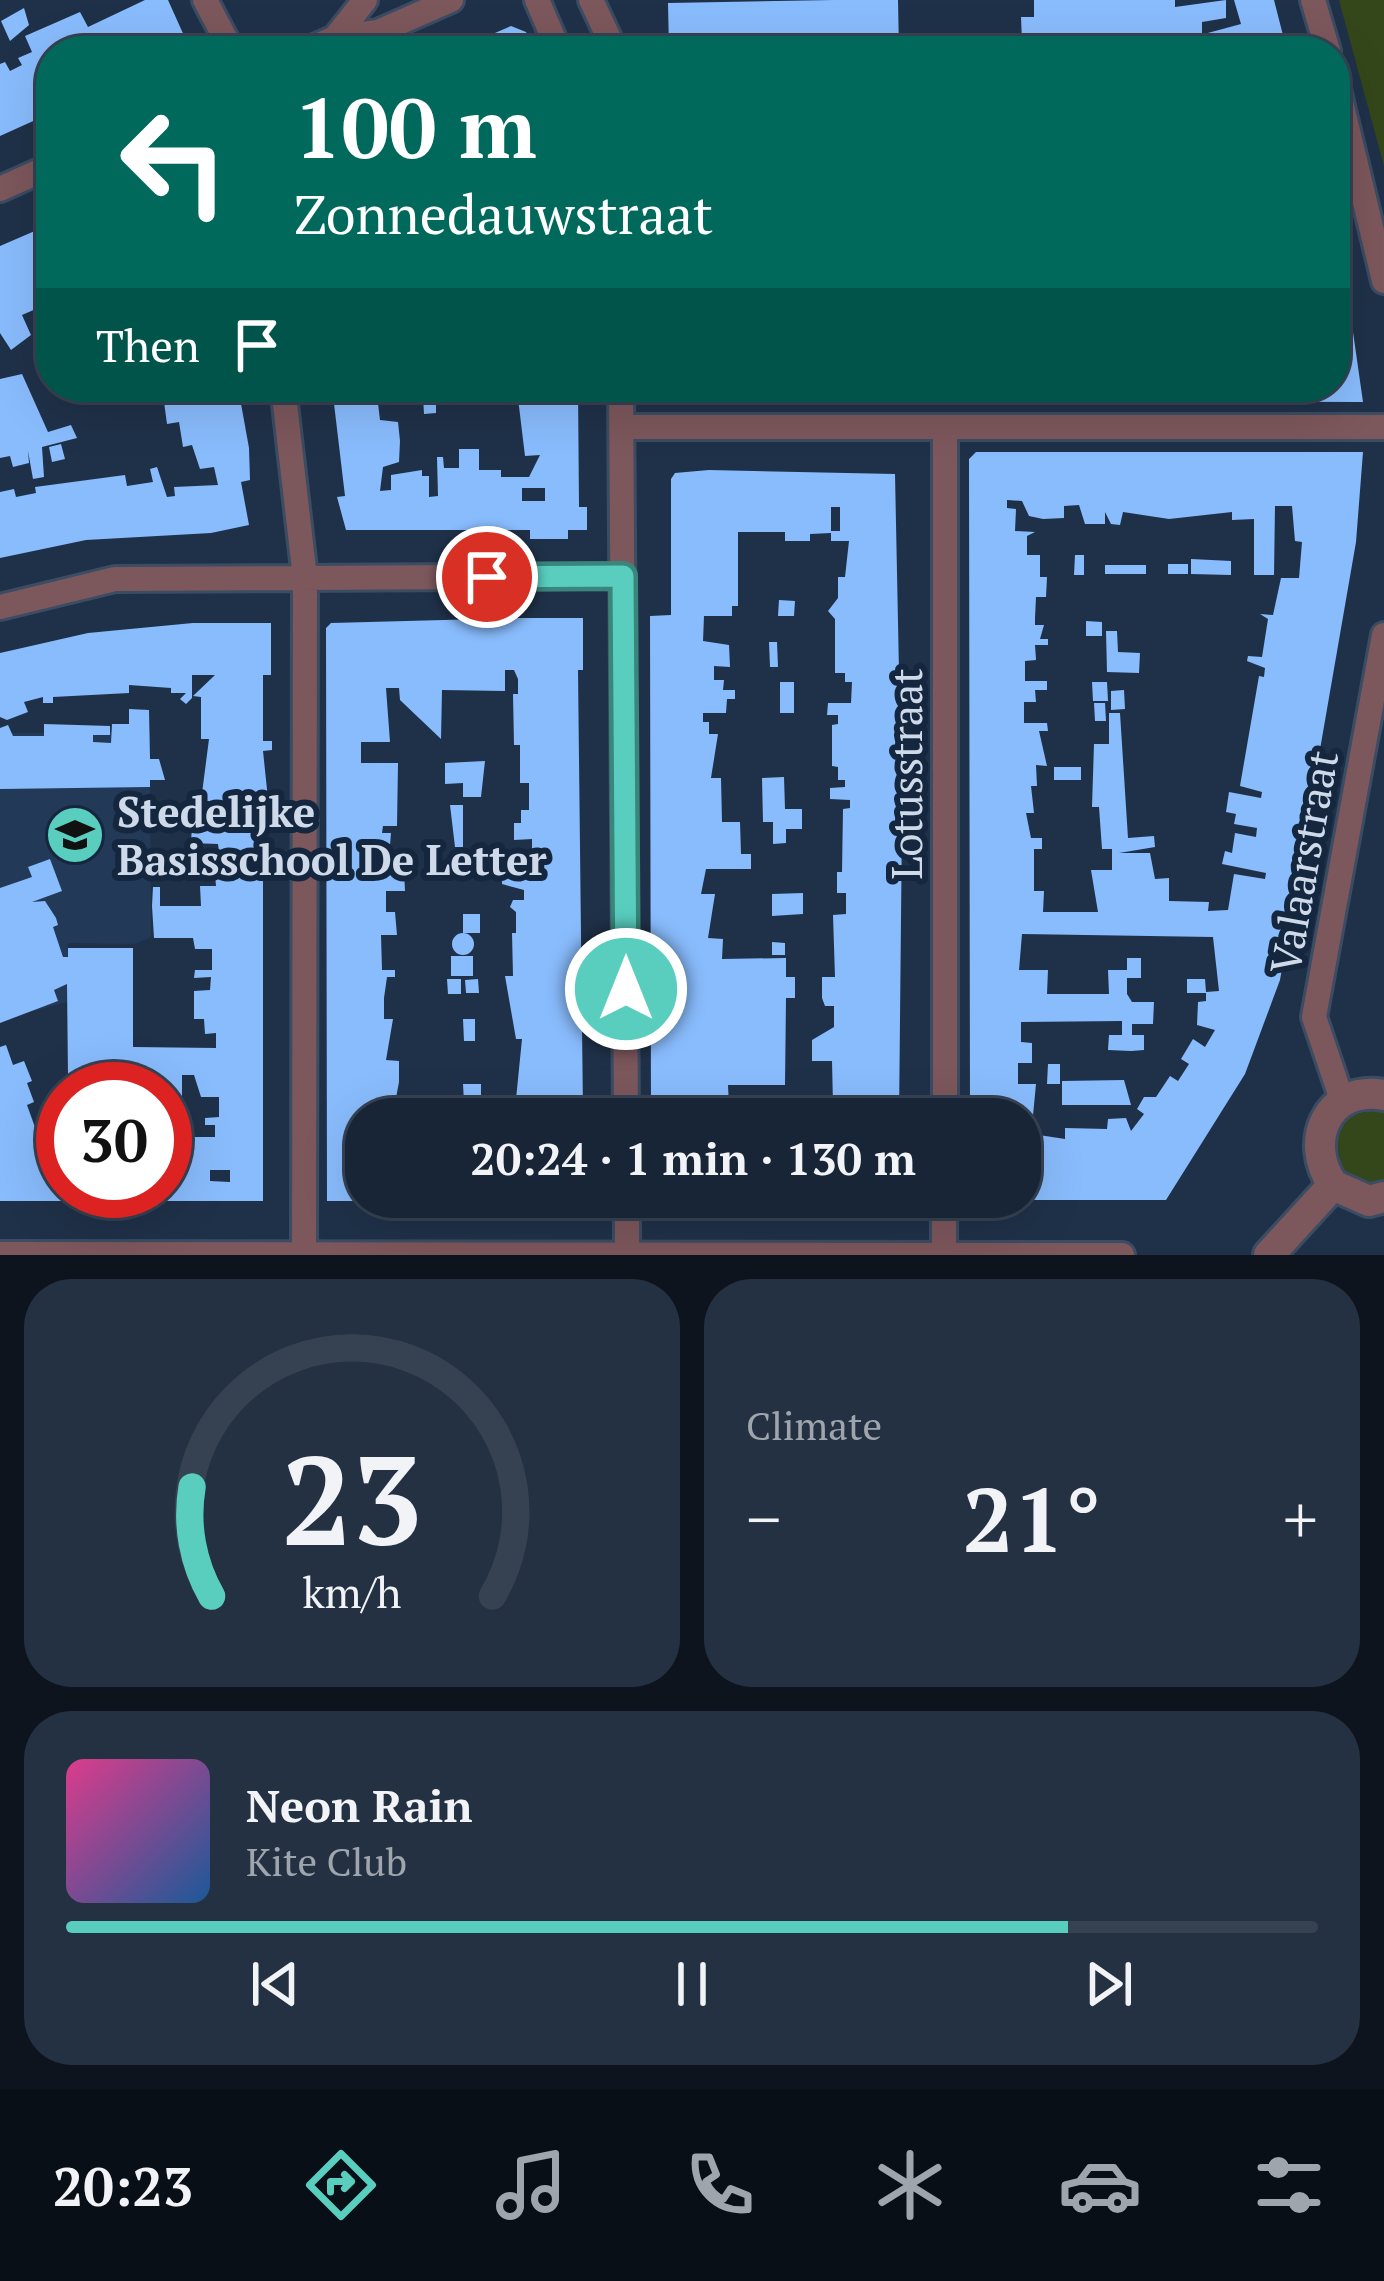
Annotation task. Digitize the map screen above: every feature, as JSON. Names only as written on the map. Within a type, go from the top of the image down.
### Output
[{"type":"street","points":[[206,0],[224,36]]},
{"type":"street","points":[[337,36],[365,0]]},
{"type":"street","points":[[349,36],[378,32],[452,0]]},
{"type":"street","points":[[537,0],[553,36]]},
{"type":"street","points":[[591,0],[608,36]]},
{"type":"street","points":[[1313,0],[1324,36]]},
{"type":"street","points":[[1350,139],[1384,281]]},
{"type":"street","points":[[0,189],[36,173]]},
{"type":"street","points":[[285,402],[305,578],[304,1254]]},
{"type":"street","points":[[621,402],[626,1098]]},
{"type":"street","points":[[622,427],[1384,427]]},
{"type":"street","name":"Lotusstraat","points":[[944,1098],[945,428]]},
{"type":"street","points":[[0,607],[116,579],[623,576]]},
{"type":"street","name":"Valaarstraat","points":[[1342,1100],[1315,1017],[1384,635]]},
{"type":"street","points":[[1379,1203],[1333,1185],[1317,1145],[1328,1114],[1342,1100],[1384,1095]]},
{"type":"street","points":[[1269,1255],[1333,1185]]},
{"type":"street","points":[[627,1218],[627,1254]]},
{"type":"street","points":[[944,1218],[944,1254]]},
{"type":"street","points":[[0,1253],[1122,1255]]},
{"type":"shaded area","name":"Stedelijke Basisschool De Letter","points":[[150,732],[151,937],[135,944],[68,943],[67,1002],[0,1020],[0,733]]},
{"type":"green space","points":[[1339,0],[1384,0],[1384,166],[1350,36]]},
{"type":"green space","points":[[1384,1112],[1384,1181],[1362,1183],[1342,1170],[1336,1135],[1350,1116]]},
{"type":"building","points":[[145,0],[168,0],[184,36],[36,36],[36,120],[0,136],[0,64],[5,62],[10,71],[22,65],[18,58],[32,52],[25,36],[80,12],[88,27]]},
{"type":"building","points":[[898,0],[899,36],[669,36],[668,3]]},
{"type":"building","points":[[1034,0],[1175,0],[1175,7],[1226,0],[1226,18],[1202,22],[1202,34],[1185,36],[1022,36],[1021,17],[1034,17]]},
{"type":"building","points":[[1234,0],[1274,0],[1283,36],[1204,36],[1241,24]]},
{"type":"building","points":[[24,8],[29,25],[10,41],[1,21]]},
{"type":"building","points":[[511,26],[528,36],[488,36]]},
{"type":"building","points":[[36,230],[36,309],[22,315],[31,335],[11,350],[0,333],[0,246]]},
{"type":"building","points":[[1350,311],[1363,402],[1350,402]]},
{"type":"building","points":[[22,374],[48,432],[71,425],[77,438],[42,447],[44,477],[33,479],[28,451],[29,463],[13,467],[10,456],[0,458],[0,379]]},
{"type":"building","points":[[164,402],[241,402],[249,448],[250,480],[241,482],[249,525],[211,533],[86,540],[0,558],[0,492],[14,489],[16,497],[36,493],[35,487],[125,475],[127,486],[153,482],[150,469],[157,467],[167,497],[175,496],[174,487],[218,485],[214,467],[200,469],[192,445],[183,447],[179,422],[167,424]]},
{"type":"building","points":[[334,402],[378,402],[380,420],[398,422],[399,462],[383,467],[380,491],[391,490],[391,475],[422,470],[422,476],[429,476],[429,497],[438,496],[437,457],[443,457],[444,468],[459,468],[459,449],[479,449],[479,470],[501,470],[501,477],[529,477],[540,455],[525,456],[518,402],[578,402],[579,507],[587,507],[587,530],[568,530],[568,539],[530,539],[530,530],[346,530],[337,497],[345,496]],"holes":[[[522,488],[545,488],[545,501],[522,501]]]},
{"type":"building","points":[[423,402],[436,402],[436,413],[424,414]]},
{"type":"building","points":[[61,444],[65,459],[52,462],[49,447]]},
{"type":"building","points":[[976,452],[1363,452],[1356,542],[1280,980],[1245,1074],[1166,1200],[1041,1200],[1041,1135],[1065,1139],[1065,1128],[1107,1129],[1108,1119],[1126,1118],[1131,1131],[1144,1114],[1137,1109],[1144,1097],[1156,1097],[1170,1076],[1178,1081],[1189,1064],[1181,1059],[1193,1039],[1205,1047],[1215,1030],[1197,1025],[1198,1002],[1206,1001],[1206,993],[1187,993],[1187,979],[1205,979],[1206,992],[1219,991],[1213,937],[1022,934],[1019,970],[1048,970],[1047,994],[1109,994],[1108,970],[1127,970],[1127,958],[1141,958],[1141,978],[1127,978],[1127,994],[1132,1002],[1154,1002],[1153,1024],[1132,1024],[1132,1035],[1144,1035],[1144,1050],[1131,1051],[1108,1050],[1109,1035],[1122,1035],[1122,1021],[1021,1022],[1021,1042],[1032,1043],[1032,1063],[1018,1063],[1018,1084],[1036,1084],[1035,1098],[970,1098],[969,459]],"holes":[[[1007,500],[1022,501],[1029,516],[1064,518],[1064,506],[1079,505],[1085,524],[1105,524],[1105,512],[1111,524],[1120,525],[1123,512],[1169,519],[1232,512],[1232,520],[1254,519],[1254,575],[1274,575],[1275,506],[1292,506],[1295,541],[1302,542],[1299,578],[1281,578],[1273,615],[1260,614],[1268,619],[1262,657],[1248,656],[1247,661],[1265,668],[1264,677],[1259,676],[1240,786],[1262,792],[1261,798],[1229,792],[1226,812],[1236,814],[1234,824],[1257,828],[1256,837],[1235,833],[1232,853],[1225,851],[1222,864],[1266,873],[1265,879],[1234,874],[1228,910],[1208,911],[1209,902],[1169,901],[1169,878],[1155,879],[1150,853],[1119,853],[1155,847],[1154,836],[1128,838],[1120,713],[1109,713],[1109,744],[1094,744],[1092,807],[1099,807],[1102,849],[1112,849],[1112,870],[1091,870],[1098,912],[1043,912],[1044,891],[1034,891],[1034,849],[1042,849],[1042,838],[1031,838],[1026,813],[1034,813],[1031,786],[1037,786],[1036,765],[1047,766],[1039,731],[1048,731],[1047,723],[1024,723],[1024,702],[1036,702],[1035,690],[1047,690],[1047,681],[1025,681],[1025,661],[1036,660],[1035,645],[1048,645],[1048,639],[1040,639],[1044,625],[1035,625],[1036,597],[1046,597],[1047,577],[1040,577],[1040,555],[1027,555],[1027,536],[1035,532],[1015,531],[1016,509],[1007,508]]]},
{"type":"building","points":[[709,470],[895,474],[902,820],[899,1098],[833,1098],[832,1061],[812,1061],[812,1040],[834,1027],[834,1006],[825,1006],[822,998],[822,977],[835,977],[833,915],[846,914],[846,893],[837,893],[837,872],[842,872],[843,809],[850,808],[850,800],[830,799],[830,788],[845,787],[845,780],[838,780],[838,767],[832,766],[832,725],[838,724],[838,715],[827,715],[828,703],[851,703],[852,682],[845,682],[845,673],[835,673],[835,619],[828,611],[838,598],[838,577],[845,577],[849,541],[831,541],[831,533],[810,534],[810,541],[785,541],[785,532],[738,532],[738,606],[732,606],[732,616],[704,616],[703,641],[729,645],[730,667],[714,666],[714,680],[724,680],[723,690],[735,690],[735,699],[727,699],[726,713],[703,713],[703,722],[709,722],[709,734],[718,734],[711,778],[721,778],[722,822],[740,822],[741,854],[751,854],[751,869],[706,869],[701,894],[715,894],[708,938],[723,939],[722,959],[786,958],[786,977],[795,977],[795,998],[786,998],[785,1085],[728,1085],[729,1098],[651,1098],[650,616],[671,615],[671,479],[675,473]],"holes":[[[831,507],[840,507],[840,531],[831,531]]]},
{"type":"building","points":[[1075,555],[1084,555],[1084,575],[1074,575]]},
{"type":"building","points":[[1191,559],[1231,561],[1231,575],[1191,574]]},
{"type":"building","points":[[1168,564],[1188,564],[1188,574],[1168,574]]},
{"type":"building","points":[[1105,565],[1146,565],[1146,574],[1105,574]]},
{"type":"building","points":[[779,600],[795,601],[794,616],[778,616]]},
{"type":"building","points":[[583,618],[583,670],[578,670],[583,1098],[516,1098],[522,1039],[516,1039],[505,976],[513,976],[516,912],[510,907],[513,900],[524,900],[524,890],[502,884],[502,864],[532,864],[532,839],[514,840],[514,823],[521,823],[521,810],[529,810],[529,783],[520,783],[520,745],[514,745],[513,694],[518,694],[518,679],[514,670],[505,670],[505,691],[442,690],[441,739],[400,700],[399,688],[386,688],[390,742],[361,742],[361,763],[398,763],[397,826],[383,826],[382,833],[391,833],[388,870],[404,870],[405,891],[386,891],[386,912],[395,912],[397,935],[381,935],[382,970],[395,970],[395,977],[387,977],[384,998],[384,1019],[393,1019],[386,1060],[399,1061],[399,1082],[396,1098],[345,1098],[345,1201],[327,1201],[326,628],[331,623]]},
{"type":"building","points":[[1086,621],[1102,622],[1102,636],[1086,636]]},
{"type":"building","points":[[193,623],[271,623],[271,675],[263,675],[263,741],[272,741],[272,750],[263,751],[268,799],[263,801],[263,1201],[192,1201],[192,1137],[215,1137],[215,1125],[205,1125],[205,1118],[219,1117],[219,1097],[201,1097],[192,1062],[68,1062],[67,984],[54,990],[58,1001],[0,1023],[0,888],[32,877],[28,867],[50,859],[62,891],[32,902],[45,901],[56,918],[58,925],[53,927],[63,957],[68,957],[68,948],[133,948],[133,1047],[216,1048],[216,1033],[205,1034],[204,1019],[194,1019],[194,991],[210,990],[211,977],[194,978],[195,970],[212,970],[212,949],[195,949],[193,938],[154,938],[152,906],[153,887],[160,887],[160,906],[201,906],[200,886],[216,886],[213,853],[219,852],[218,844],[191,843],[192,824],[206,823],[213,812],[213,801],[201,801],[209,739],[201,739],[201,697],[193,696],[215,675],[192,675],[192,698],[186,704],[180,699],[186,693],[171,693],[171,688],[129,685],[129,693],[24,702],[28,712],[7,720],[0,717],[0,653],[88,633]],"holes":[[[210,1170],[230,1170],[230,1182],[210,1181]]]},
{"type":"building","points":[[1106,631],[1117,631],[1118,652],[1140,653],[1139,673],[1107,672]]},
{"type":"building","points":[[769,642],[777,642],[778,667],[770,667]]},
{"type":"building","points":[[780,682],[794,682],[794,713],[780,713]]},
{"type":"building","points":[[1092,682],[1107,682],[1108,701],[1093,701]]},
{"type":"building","points":[[1124,690],[1125,709],[1111,710],[1111,691]]},
{"type":"building","points":[[1094,703],[1105,703],[1106,721],[1095,721]]},
{"type":"building","points":[[129,709],[149,710],[150,759],[159,759],[165,780],[150,780],[150,787],[0,789],[0,728],[8,725],[13,736],[44,736],[44,724],[110,726],[110,735],[93,735],[93,742],[111,743],[112,724],[129,724]]},
{"type":"building","points":[[485,761],[481,797],[463,797],[463,783],[445,784],[445,763]]},
{"type":"building","points":[[1054,767],[1081,767],[1081,780],[1054,780]]},
{"type":"building","points":[[784,777],[785,809],[802,809],[802,829],[786,829],[786,843],[773,844],[773,822],[763,822],[762,778]]},
{"type":"building","points":[[150,801],[159,801],[159,824],[151,824]]},
{"type":"building","points":[[450,805],[463,805],[463,847],[455,847]]},
{"type":"building","points":[[803,893],[803,914],[772,916],[772,894]]},
{"type":"building","points":[[463,914],[480,914],[480,933],[463,933]]},
{"type":"building","points":[[463,933],[474,944],[463,955],[452,944]]},
{"type":"building","points":[[772,942],[785,943],[785,955],[772,955]]},
{"type":"building","points":[[451,956],[473,956],[473,976],[451,976]]},
{"type":"building","points":[[447,979],[461,979],[461,994],[448,994]]},
{"type":"building","points":[[478,979],[479,993],[466,993],[465,980]]},
{"type":"building","points":[[463,1019],[475,1019],[475,1041],[464,1041]]},
{"type":"building","points":[[6,1045],[13,1065],[24,1061],[34,1102],[27,1105],[36,1130],[36,1201],[0,1201],[0,1047]]},
{"type":"building","points":[[1048,1064],[1060,1064],[1060,1084],[1047,1084]]},
{"type":"building","points":[[1124,1080],[1131,1105],[1062,1105],[1062,1081]]},
{"type":"building","points":[[463,1084],[481,1084],[483,1098],[464,1098]]},
{"type":"place","name":"Stedelijke Basisschool De Letter","points":[[75,835]]},
{"type":"route","points":[[487,577],[623,576],[626,989]]}]
